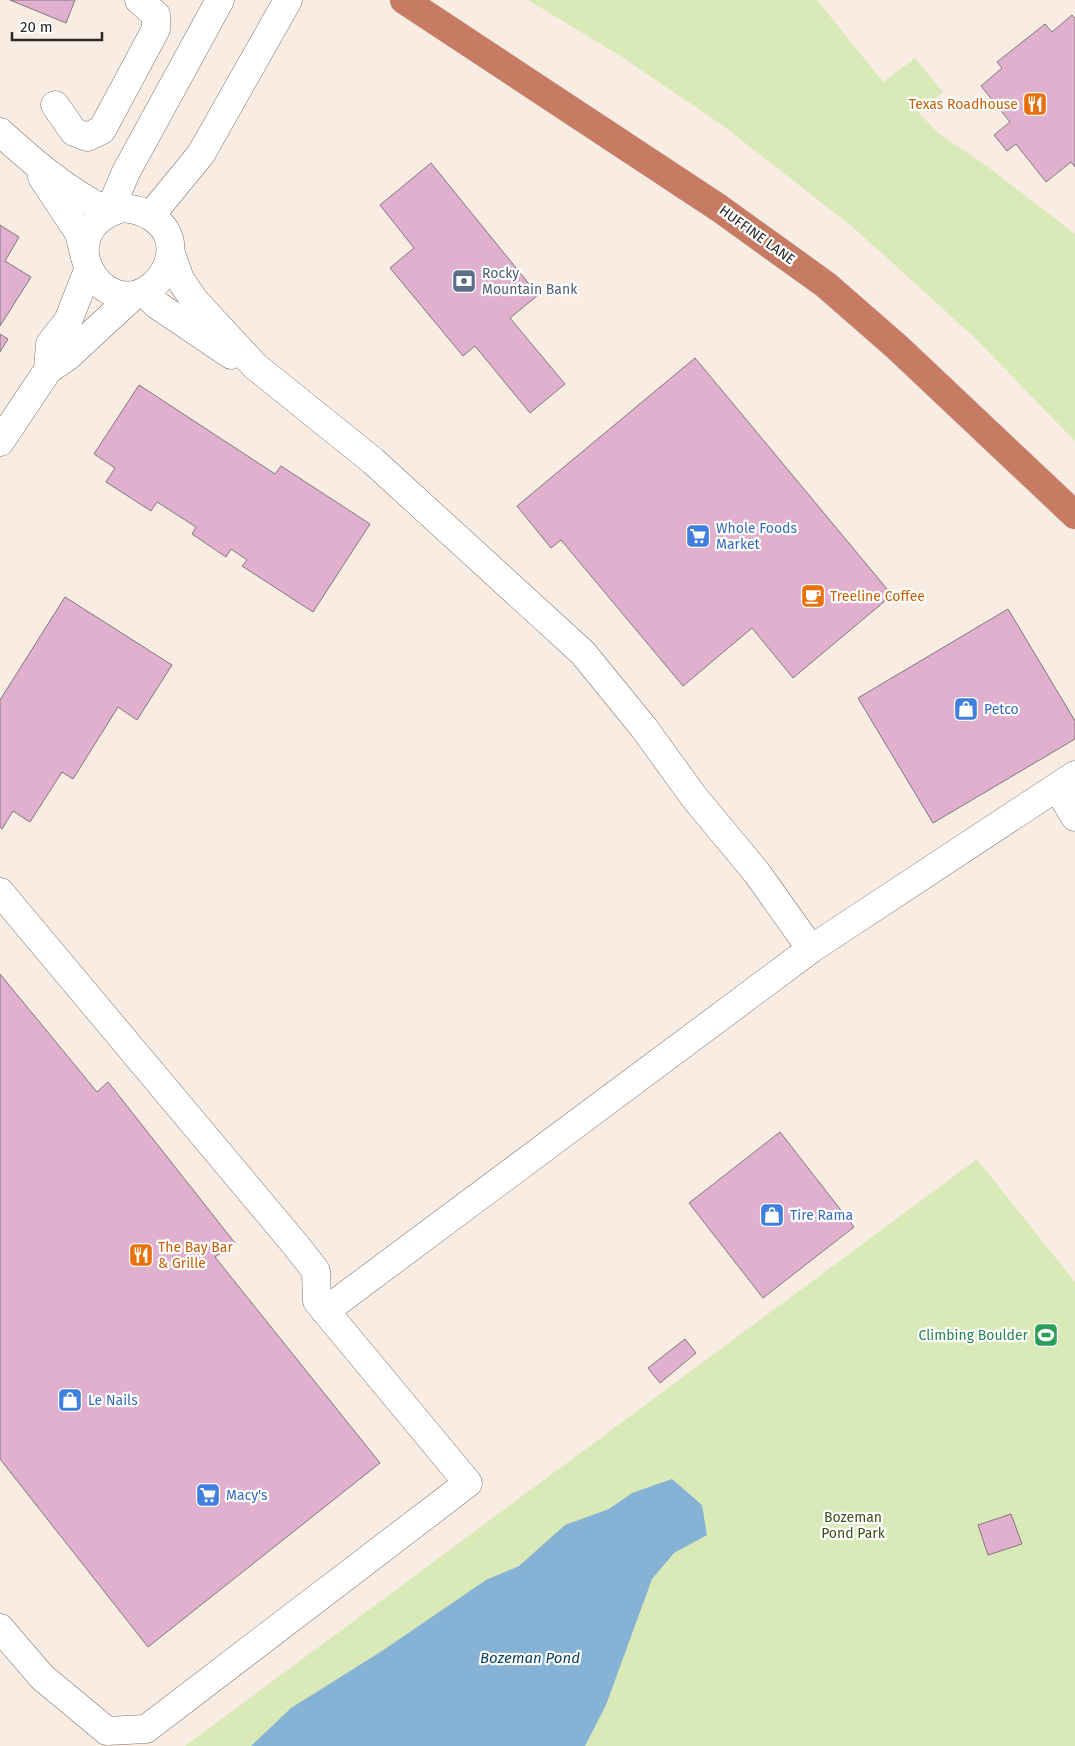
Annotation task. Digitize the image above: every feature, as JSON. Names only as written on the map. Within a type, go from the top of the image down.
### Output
[{"type":"highway","name":"HUFFINE LANE","points":[[404,0],[720,208],[826,285],[897,347],[1075,515]]},
{"type":"lane","points":[[55,105],[74,132],[87,137],[102,130],[156,30],[156,15],[139,0]]},
{"type":"lane","points":[[109,212],[134,156],[220,0]]},
{"type":"lane","points":[[151,215],[201,154],[288,0]]},
{"type":"lane","points":[[0,132],[52,177],[86,201],[109,212]]},
{"type":"lane","points":[[26,156],[79,233],[86,263],[96,281],[106,289],[138,294],[157,305],[223,352],[255,366]]},
{"type":"lane","points":[[48,370],[50,344],[68,321],[86,263],[85,243],[90,230],[98,220],[109,212],[124,208],[138,209],[151,215],[166,232],[171,254],[180,278],[194,300],[255,366],[373,462],[583,653],[644,728],[694,797],[757,873],[811,948]]},
{"type":"lane","points":[[0,442],[48,370],[67,357],[138,294],[159,281],[167,268],[171,254]]},
{"type":"lane","points":[[325,1311],[811,948],[1066,781],[1075,816]]},
{"type":"lane","points":[[0,892],[316,1270],[317,1300],[468,1483],[146,1729],[107,1732],[42,1677],[0,1628]]},
{"type":"shaded area","points":[[0,0],[1075,0],[1075,1282],[977,1159],[185,1746],[0,1746]]},
{"type":"green space","points":[[528,0],[817,0],[883,82],[915,58],[943,92],[918,112],[938,133],[988,167],[1075,234],[1075,441],[974,337],[854,228],[722,125],[619,55]]},
{"type":"green space","name":"Bozeman Pond Park","points":[[977,1159],[1075,1282],[1075,1746],[185,1746]]},
{"type":"water","name":"Bozeman Pond","points":[[672,1479],[702,1505],[707,1535],[674,1553],[652,1579],[606,1705],[585,1746],[251,1746],[291,1708],[382,1651],[486,1580],[519,1566],[565,1525],[609,1509],[632,1493]]},
{"type":"building","points":[[10,0],[75,0],[66,23]]},
{"type":"building","name":"Texas Roadhouse","points":[[1072,15],[1075,18],[1075,167],[1071,162],[1046,182],[1016,144],[1007,151],[994,135],[1010,122],[981,86],[1002,68],[997,62],[1045,24],[1052,32]]},
{"type":"building","name":"Rocky Mountain Bank","points":[[431,163],[538,295],[510,318],[565,384],[530,413],[475,346],[463,356],[390,268],[414,248],[380,205]]},
{"type":"building","points":[[0,225],[19,237],[5,261],[31,277],[0,326]]},
{"type":"building","points":[[0,334],[8,339],[0,352]]},
{"type":"building","points":[[695,358],[892,595],[793,678],[752,628],[683,686],[561,540],[551,548],[517,506]]},
{"type":"building","points":[[139,385],[275,474],[281,466],[370,524],[313,612],[242,566],[247,560],[231,549],[226,557],[192,534],[196,527],[157,502],[151,511],[106,482],[115,468],[94,454]]},
{"type":"building","points":[[65,597],[172,665],[137,720],[118,707],[73,779],[62,772],[30,822],[13,811],[2,829],[0,827],[0,700]]},
{"type":"building","name":"Petco","points":[[1008,609],[1075,721],[1075,739],[933,823],[858,698]]},
{"type":"building","points":[[0,974],[97,1092],[108,1082],[235,1243],[215,1257],[380,1463],[148,1647],[0,1459]]},
{"type":"building","name":"Tire Rama","points":[[780,1132],[854,1227],[763,1298],[689,1203]]},
{"type":"building","points":[[685,1339],[696,1353],[660,1383],[648,1368]]},
{"type":"building","points":[[1011,1514],[1022,1544],[988,1555],[978,1525]]},
{"type":"place","name":"Texas Roadhouse","points":[[1035,104]]},
{"type":"place","name":"Rocky Mountain Bank","points":[[464,281]]},
{"type":"place","name":"Whole Foods Market","points":[[698,536]]},
{"type":"place","name":"Treeline Coffee","points":[[813,596]]},
{"type":"place","name":"Petco","points":[[966,709]]},
{"type":"place","name":"Tire Rama","points":[[772,1215]]},
{"type":"place","name":"The Bay Bar & Grille","points":[[141,1255]]},
{"type":"place","name":"Climbing Boulder","points":[[1046,1335]]},
{"type":"place","name":"Le Nails","points":[[70,1400]]},
{"type":"place","name":"Macy's","points":[[208,1495]]}]
